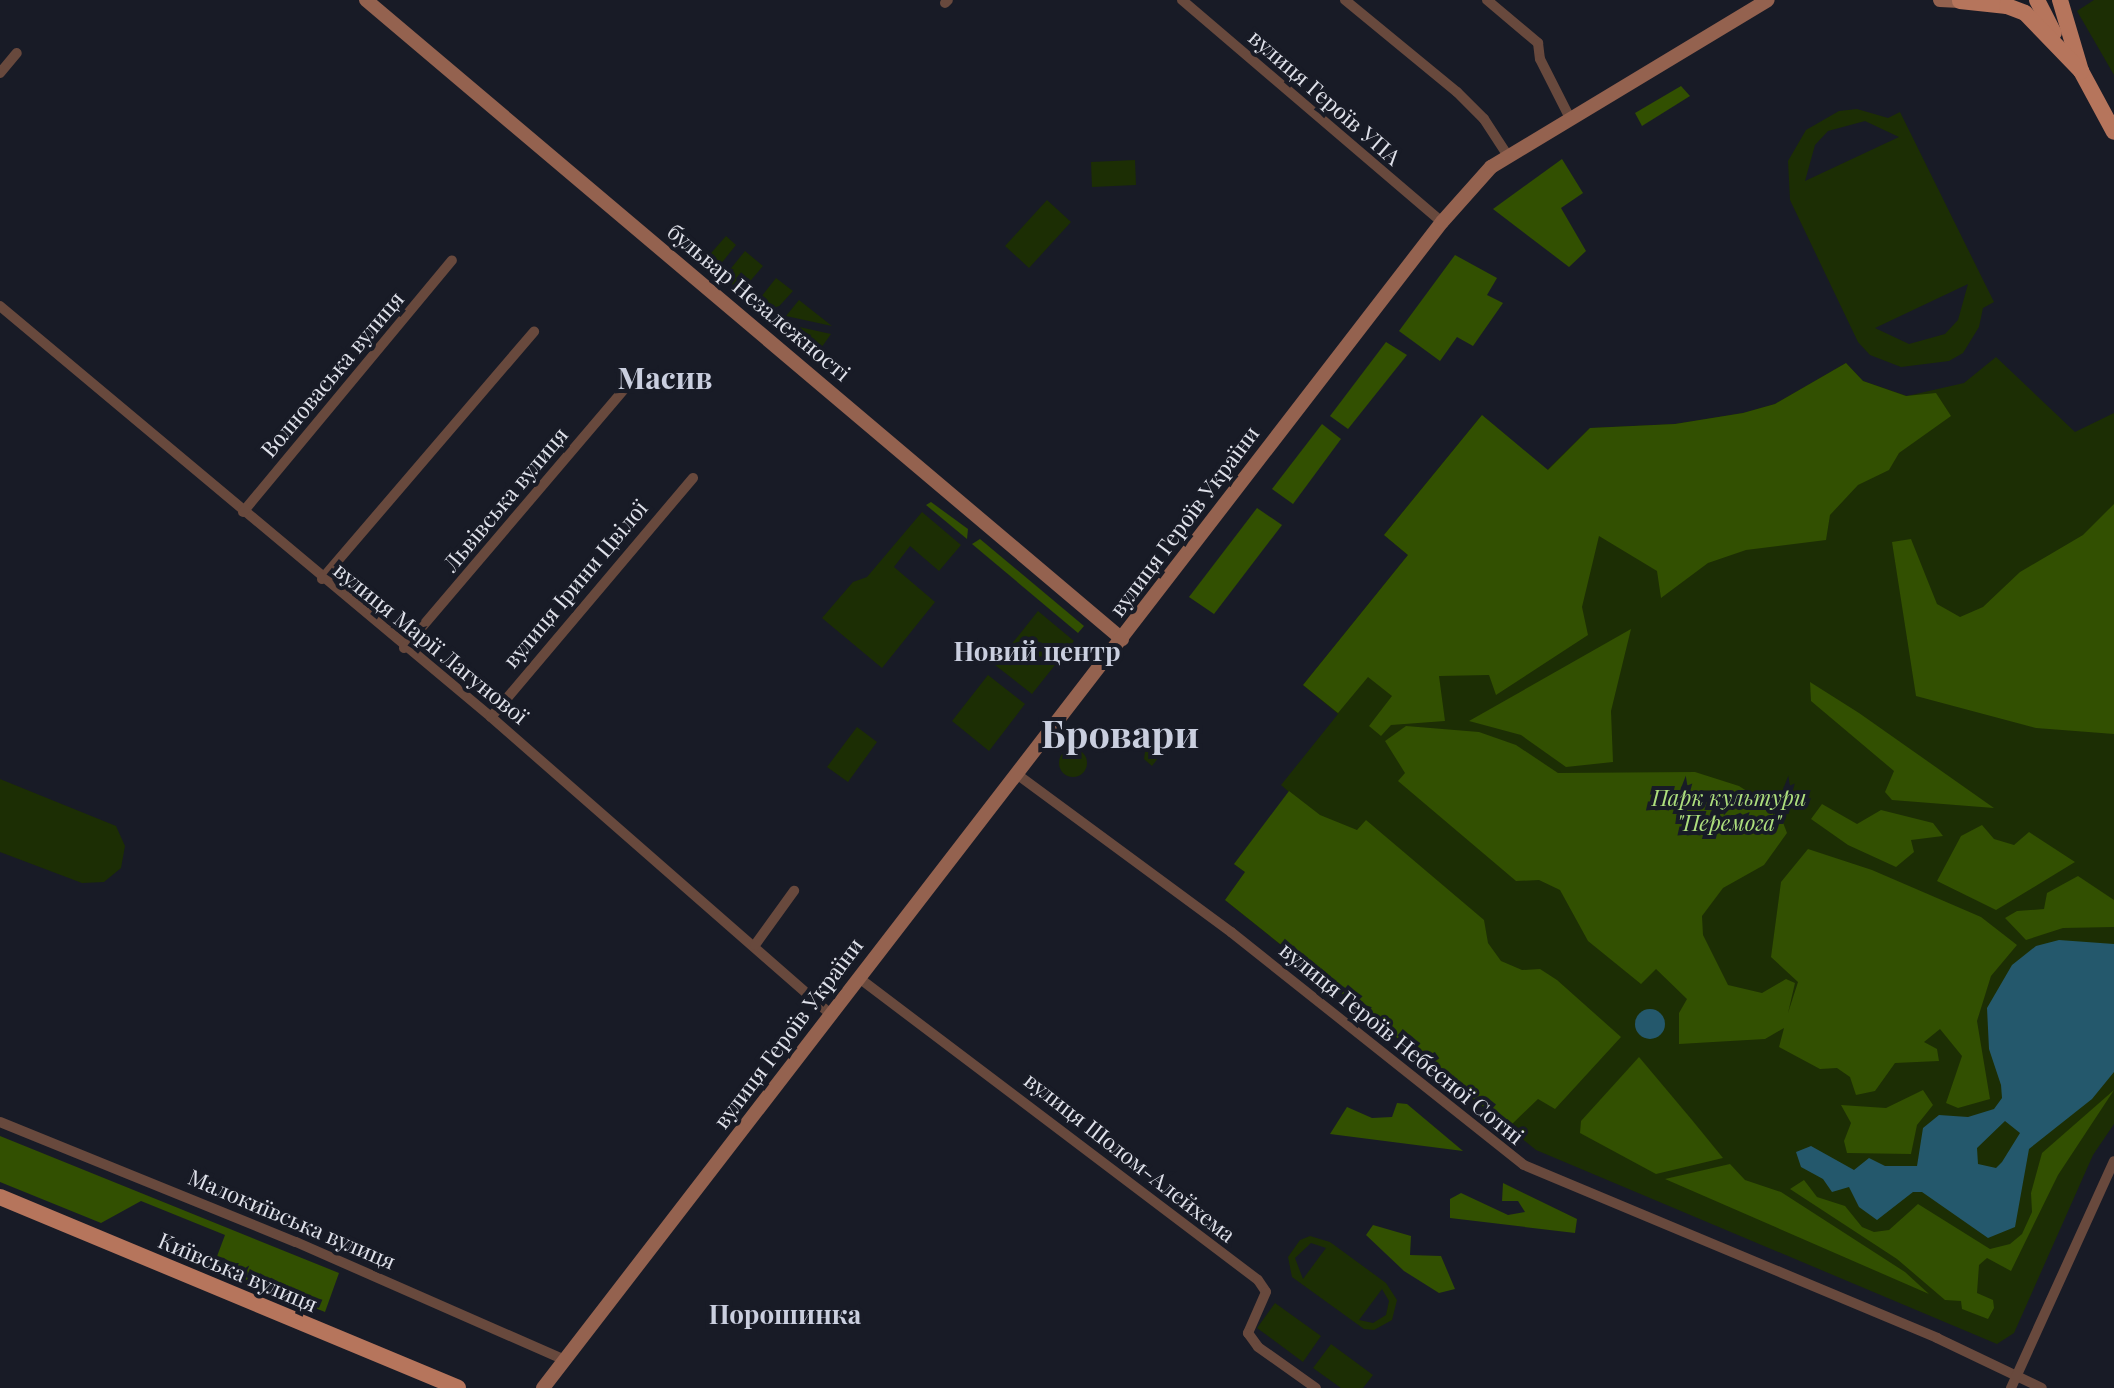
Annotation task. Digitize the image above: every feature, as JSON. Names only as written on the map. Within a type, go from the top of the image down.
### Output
[{"type":"main road","name":"бульвар Незалежності","points":[[366,0],[1122,639]]},
{"type":"main road","name":"вулиця Героїв України","points":[[543,1388],[1442,222],[1491,167],[1768,0]]},
{"type":"main road","points":[[1940,0],[2007,6],[2025,13],[2071,53]]},
{"type":"main road","points":[[2037,0],[2071,53],[2114,132]]},
{"type":"main road","points":[[2049,0],[2071,53]]},
{"type":"main road","points":[[2060,0],[2071,53]]},
{"type":"main road","name":"Київська вулиця","points":[[0,1197],[458,1388]]},
{"type":"street","name":"вулиця Героїв УПА","points":[[1182,0],[1442,222]]},
{"type":"street","points":[[1345,0],[1457,92],[1484,119],[1508,156]]},
{"type":"street","points":[[1487,0],[1538,43],[1540,59],[1571,120]]},
{"type":"street","points":[[0,73],[17,53]]},
{"type":"street","name":"Волноваська вулиця","points":[[243,512],[452,260]]},
{"type":"street","name":"вулиця Марії Лагунової","points":[[0,306],[404,648],[491,717],[832,1015]]},
{"type":"street","points":[[322,579],[534,332]]},
{"type":"street","name":"Львівська вулиця","points":[[404,648],[636,375]]},
{"type":"street","name":"вулиця Ірини Цвілої","points":[[491,717],[693,478]]},
{"type":"street","name":"вулиця Героїв Небесної Сотні","points":[[1018,775],[1231,932],[1524,1165],[2042,1388]]},
{"type":"street","points":[[755,945],[794,891]]},
{"type":"street","name":"вулиця Шолом-Алейхема","points":[[859,978],[1258,1280],[1266,1292],[1248,1333],[1258,1347],[1316,1388]]},
{"type":"street","name":"Малокиївська вулиця","points":[[0,1122],[340,1261],[565,1360]]},
{"type":"street","points":[[2011,1388],[2114,1161]]},
{"type":"green space","points":[[2094,0],[2114,0],[2114,75],[2077,11]]},
{"type":"green space","points":[[1681,86],[1690,96],[1642,126],[1635,113]]},
{"type":"green space","points":[[1857,109],[1888,118],[1900,112],[1994,302],[1983,308],[1979,327],[1963,353],[1949,361],[1901,367],[1870,355],[1858,342],[1790,200],[1788,161],[1806,130],[1839,111]],"holes":[[[1865,121],[1899,137],[1805,181],[1815,145],[1828,131]],[[1968,284],[1958,320],[1945,334],[1909,344],[1875,328]]]},
{"type":"green space","points":[[1562,159],[1583,193],[1561,208],[1586,251],[1569,267],[1493,209]]},
{"type":"green space","points":[[1135,160],[1136,185],[1092,187],[1091,162]]},
{"type":"green space","points":[[1047,200],[1071,222],[1029,268],[1005,246]]},
{"type":"green space","points":[[726,236],[736,245],[716,270],[705,260]]},
{"type":"green space","points":[[745,251],[763,266],[741,292],[724,277]]},
{"type":"green space","points":[[1455,255],[1497,278],[1487,295],[1503,303],[1473,346],[1457,337],[1440,361],[1399,331]]},
{"type":"green space","points":[[776,278],[793,291],[772,314],[757,302]]},
{"type":"green space","points":[[799,300],[832,326],[786,316]]},
{"type":"green space","points":[[781,323],[831,334],[814,358]]},
{"type":"green space","points":[[1386,342],[1407,355],[1348,429],[1330,416]]},
{"type":"green space","name":"Парк культури \"Перемога\"","points":[[1996,357],[2075,432],[2114,413],[2114,1124],[2093,1155],[2014,1333],[1997,1344],[1536,1150],[1225,900],[1245,872],[1234,864],[1289,792],[1281,785],[1338,714],[1303,685],[1408,555],[1384,535],[1482,415],[1547,470],[1590,428],[1675,424],[1743,413],[1775,404],[1846,363],[1863,381],[1907,396],[1964,383]]},
{"type":"green space","points":[[1846,363],[1863,381],[1906,396],[1936,393],[1951,416],[1899,453],[1889,470],[1858,485],[1830,515],[1826,540],[1746,550],[1708,563],[1661,598],[1657,571],[1599,536],[1582,607],[1588,635],[1496,695],[1489,675],[1439,676],[1445,721],[1391,725],[1381,736],[1369,726],[1392,696],[1368,677],[1338,713],[1303,685],[1408,555],[1384,535],[1482,415],[1548,470],[1590,428],[1675,424],[1743,413],[1775,404]]},
{"type":"green space","points":[[1322,424],[1341,439],[1293,504],[1272,489]]},
{"type":"green space","points":[[931,502],[968,529],[967,539],[926,505]]},
{"type":"green space","points":[[2114,504],[2114,734],[2036,728],[1916,696],[1892,542],[1911,539],[1937,604],[1960,617],[1983,607],[2020,572],[2083,535]]},
{"type":"green space","points":[[1257,508],[1282,525],[1214,614],[1189,597]]},
{"type":"green space","points":[[922,512],[961,545],[939,571],[910,546],[894,567],[935,602],[882,668],[822,618],[853,582],[867,577]]},
{"type":"green space","points":[[980,539],[1084,626],[1078,633],[972,544]]},
{"type":"green space","points":[[1038,611],[1074,641],[1032,694],[995,665]]},
{"type":"green space","points":[[1631,629],[1611,711],[1613,762],[1566,767],[1521,735],[1469,721]]},
{"type":"green space","points":[[988,675],[1025,704],[989,751],[952,721]]},
{"type":"green space","points":[[1810,682],[1994,808],[1892,800],[1885,792],[1894,771],[1811,701]]},
{"type":"green space","points":[[1406,726],[1479,732],[1516,745],[1558,773],[1695,772],[1739,786],[1779,812],[1787,833],[1764,865],[1723,888],[1702,916],[1703,935],[1728,985],[1762,993],[1786,979],[1795,983],[1788,1013],[1798,982],[1771,957],[1781,882],[1808,849],[1872,870],[1981,917],[2017,945],[1991,976],[1977,1021],[1990,1099],[1958,1108],[1946,1103],[1962,1056],[1940,1029],[1924,1042],[1937,1049],[1939,1061],[1895,1063],[1875,1091],[1856,1095],[1850,1077],[1837,1068],[1820,1069],[1779,1047],[1784,1028],[1765,1039],[1679,1044],[1679,1013],[1687,999],[1656,969],[1641,984],[1588,941],[1560,890],[1539,880],[1516,881],[1398,781],[1405,773],[1385,741]]},
{"type":"green space","points":[[857,727],[877,742],[848,782],[827,767]]},
{"type":"green space","points":[[1175,736],[1152,766],[1144,759],[1147,738]]},
{"type":"green space","points":[[1073,749],[1083,753],[1087,763],[1083,773],[1073,777],[1063,773],[1059,763],[1063,753]]},
{"type":"green space","points":[[0,779],[116,826],[125,846],[121,868],[104,882],[82,883],[0,852]]},
{"type":"green space","points":[[1289,791],[1320,815],[1357,830],[1366,820],[1484,920],[1488,943],[1501,961],[1522,970],[1540,969],[1557,980],[1621,1037],[1555,1109],[1538,1099],[1509,1127],[1225,900],[1245,872],[1234,864]]},
{"type":"green space","points":[[1822,804],[1857,824],[1881,810],[1933,823],[1943,836],[1911,840],[1914,852],[1896,867],[1848,845],[1811,819]]},
{"type":"green space","points":[[1982,825],[1994,839],[2014,845],[2029,832],[2075,862],[1996,910],[1937,881],[1961,836]]},
{"type":"green space","points":[[2078,876],[2114,900],[2114,927],[2063,928],[2026,940],[2005,918],[2017,911],[2044,909],[2047,893]]},
{"type":"green space","points":[[1639,1057],[1723,1158],[1656,1174],[1580,1133],[1581,1121]]},
{"type":"green space","points":[[1923,1090],[1933,1105],[1917,1125],[1911,1154],[1847,1153],[1844,1141],[1851,1123],[1841,1105],[1886,1108]]},
{"type":"green space","points":[[2114,1090],[2058,1175],[2011,1271],[1987,1258],[1979,1265],[1977,1293],[1993,1300],[1994,1308],[1988,1319],[1962,1309],[1961,1301],[1945,1300],[1897,1259],[1790,1189],[1804,1180],[1817,1197],[1845,1206],[1862,1227],[1874,1232],[1889,1230],[1918,1204],[1990,1249],[2010,1244],[2022,1234],[2032,1212],[2031,1193],[2042,1153]]},
{"type":"green space","points":[[1397,1103],[1407,1104],[1463,1151],[1330,1134],[1347,1107],[1372,1118],[1392,1117]]},
{"type":"green space","points":[[0,1136],[339,1273],[325,1312],[213,1267],[225,1235],[141,1201],[101,1223],[0,1182]]},
{"type":"green space","points":[[1730,1164],[1745,1180],[1781,1192],[1905,1272],[1929,1294],[1665,1179]]},
{"type":"green space","points":[[1503,1183],[1577,1219],[1575,1233],[1450,1218],[1450,1199],[1461,1193],[1508,1215],[1525,1212],[1518,1201],[1502,1201]]},
{"type":"green space","points":[[1373,1225],[1411,1236],[1410,1255],[1441,1256],[1455,1289],[1439,1293],[1404,1271],[1366,1235]]},
{"type":"green space","points":[[1310,1236],[1330,1242],[1386,1283],[1397,1300],[1392,1320],[1374,1330],[1364,1329],[1292,1277],[1288,1257],[1300,1240]],"holes":[[[1311,1243],[1326,1248],[1303,1279],[1295,1258]],[[1382,1289],[1389,1301],[1386,1315],[1373,1323],[1359,1320]]]},
{"type":"green space","points":[[1275,1303],[1321,1336],[1303,1362],[1257,1328]]},
{"type":"green space","points":[[1331,1344],[1373,1375],[1363,1388],[1341,1388],[1313,1368]]},
{"type":"water","points":[[2059,940],[2114,944],[2114,1072],[2092,1099],[2029,1149],[2015,1227],[1988,1238],[1922,1192],[1913,1192],[1877,1220],[1859,1207],[1849,1187],[1832,1192],[1823,1179],[1801,1167],[1796,1152],[1811,1146],[1854,1170],[1869,1158],[1885,1166],[1917,1166],[1923,1128],[1939,1115],[1968,1117],[1994,1109],[2002,1098],[1989,1049],[1987,1008],[2012,965],[2036,946]],"holes":[[[2005,1121],[2020,1133],[1996,1168],[1978,1164],[1977,1148]]]},
{"type":"water","points":[[1650,1009],[1661,1013],[1665,1024],[1661,1035],[1650,1039],[1639,1035],[1635,1024],[1639,1013]]},
{"type":"district","name":"Масив","points":[[665,377]]},
{"type":"district","name":"Новий центр","points":[[1037,651]]},
{"type":"district","name":"Бровари","points":[[1120,733]]},
{"type":"district","name":"Порошинка","points":[[785,1314]]}]
